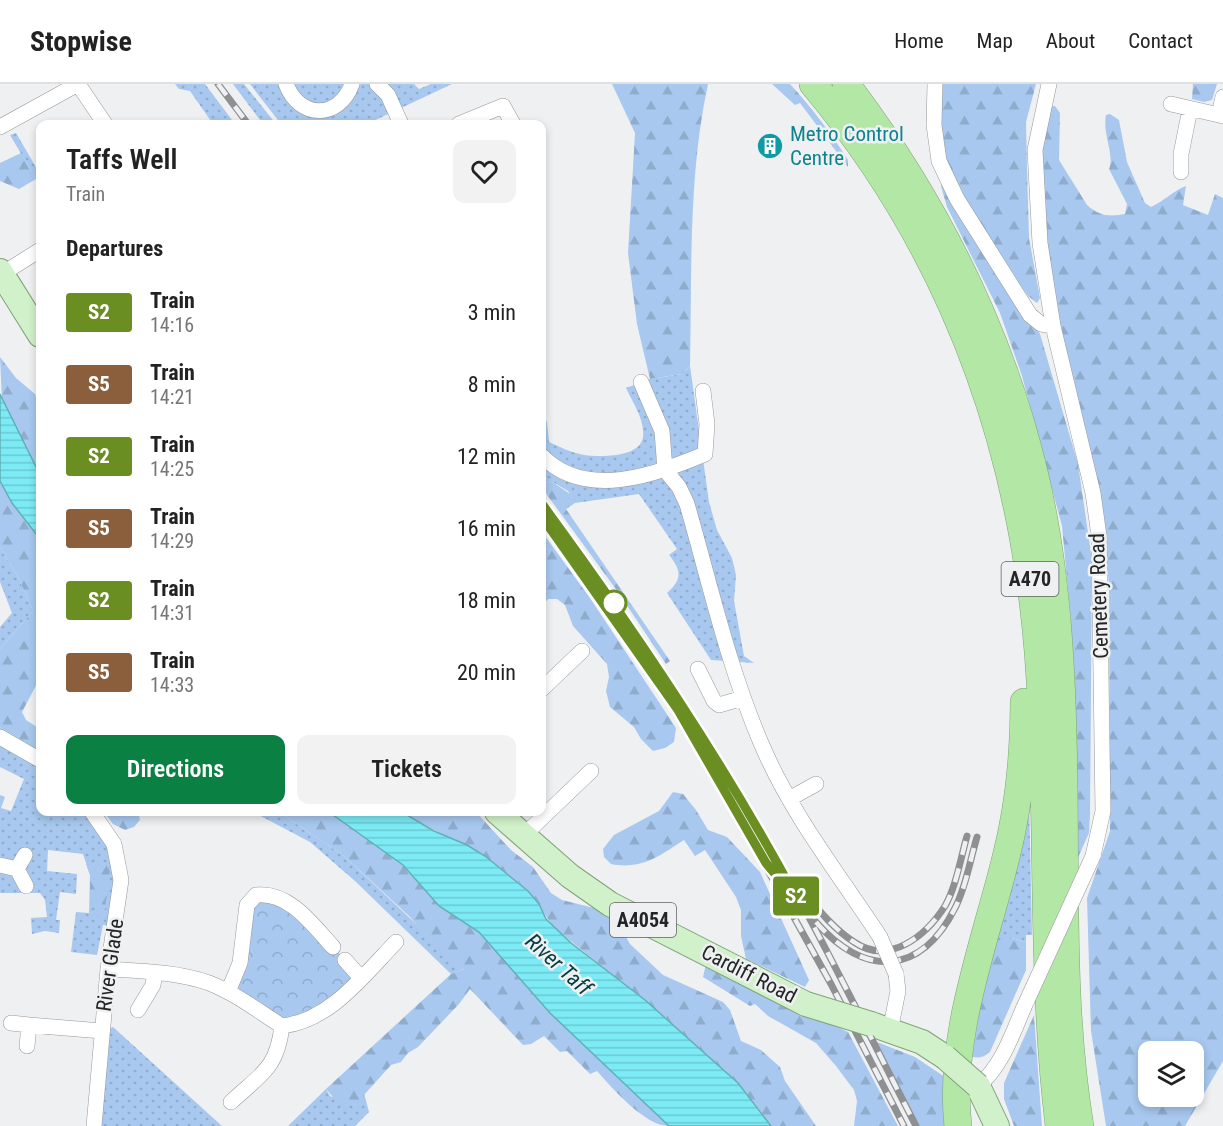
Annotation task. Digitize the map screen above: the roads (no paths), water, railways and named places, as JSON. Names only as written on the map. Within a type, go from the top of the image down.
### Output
[{"type":"highway","name":"A470","points":[[813,84],[838,114],[894,195],[939,276],[972,348],[994,412],[1024,535],[1040,678],[1051,1039],[1059,1126]]},
{"type":"highway","name":"A470","points":[[846,84],[918,186],[946,236],[996,352],[1035,475],[1047,534],[1060,680],[1070,1021],[1080,1126]]},
{"type":"highway","points":[[958,1126],[958,1078],[968,1006],[1007,854],[1023,763],[1021,620],[1024,535]]},
{"type":"main road","points":[[1,272],[36,329]]},
{"type":"main road","name":"Cardiff Road","points":[[501,816],[583,886],[610,904],[806,1004],[922,1042],[945,1057],[978,1086],[997,1126]]},
{"type":"street","points":[[0,127],[78,84],[102,120]]},
{"type":"street","points":[[286,84],[290,95],[298,104],[328,117],[352,84]]},
{"type":"street","points":[[376,84],[388,95],[399,120]]},
{"type":"street","points":[[935,84],[936,142],[945,176],[1030,315],[1041,324],[1053,326]]},
{"type":"street","name":"Cemetery Road","points":[[978,1086],[990,1076],[1000,1061],[1094,856],[1103,812],[1099,536],[1093,493],[1053,326],[1038,225],[1035,150],[1049,84]]},
{"type":"street","points":[[1172,104],[1221,116],[1223,97]]},
{"type":"street","points":[[469,120],[503,106],[511,120]]},
{"type":"street","points":[[1181,172],[1180,154],[1190,109]]},
{"type":"street","points":[[1,272],[36,251]]},
{"type":"street","points":[[641,382],[662,431],[664,470],[679,488],[687,504],[743,698],[762,744],[789,799],[818,850],[880,937],[896,974],[898,991],[880,1028]]},
{"type":"street","points":[[546,459],[562,470],[594,479],[626,478],[664,470],[705,454],[707,424],[703,391]]},
{"type":"street","points":[[546,685],[582,651]]},
{"type":"street","points":[[698,669],[714,701],[725,704],[743,698]]},
{"type":"street","points":[[0,736],[36,758]]},
{"type":"street","points":[[546,814],[591,771]]},
{"type":"street","points":[[789,799],[816,784]]},
{"type":"street","name":"River Glade","points":[[94,1126],[108,969],[120,896],[120,867],[114,844],[95,816]]},
{"type":"street","points":[[523,836],[544,816]]},
{"type":"street","points":[[17,869],[26,855]]},
{"type":"street","points":[[0,865],[17,869],[26,886]]},
{"type":"street","points":[[228,992],[240,963],[247,905],[256,895],[275,896],[286,902],[307,918],[333,947]]},
{"type":"street","points":[[108,969],[155,973],[208,983],[228,992],[282,1026],[298,1023],[327,1010],[396,942]]},
{"type":"street","points":[[345,960],[361,978]]},
{"type":"street","points":[[138,1010],[153,984],[155,973]]},
{"type":"street","points":[[11,1023],[102,1031]]},
{"type":"street","points":[[27,1046],[29,1025]]},
{"type":"street","points":[[231,1102],[271,1065],[279,1050],[282,1026]]},
{"type":"water","points":[[0,394],[36,467],[36,534],[12,503],[0,481]]},
{"type":"water","name":"River Taff","points":[[335,816],[409,816],[485,856],[528,891],[539,904],[546,919],[571,943],[645,1000],[738,1083],[771,1126],[669,1126],[550,1013],[479,932],[439,906],[403,865]]},
{"type":"railway","points":[[218,84],[245,120]]},
{"type":"railway","points":[[546,510],[649,656],[750,813],[815,929],[916,1126]]},
{"type":"railway","points":[[700,748],[831,984],[904,1126]]},
{"type":"railway","points":[[793,879],[845,936],[867,949],[880,951],[893,949],[906,944],[928,928],[945,906],[955,881],[967,836]]},
{"type":"railway","points":[[816,922],[834,940],[853,953],[872,960],[891,961],[909,957],[926,947],[941,930],[955,908],[965,882],[977,837]]},
{"type":"train","name":"S2","points":[[546,509],[623,616],[689,716],[751,814],[798,901],[766,863],[678,710],[583,571],[546,522]]},
{"type":"place","name":"Metro Control Centre","points":[[770,146]]}]
